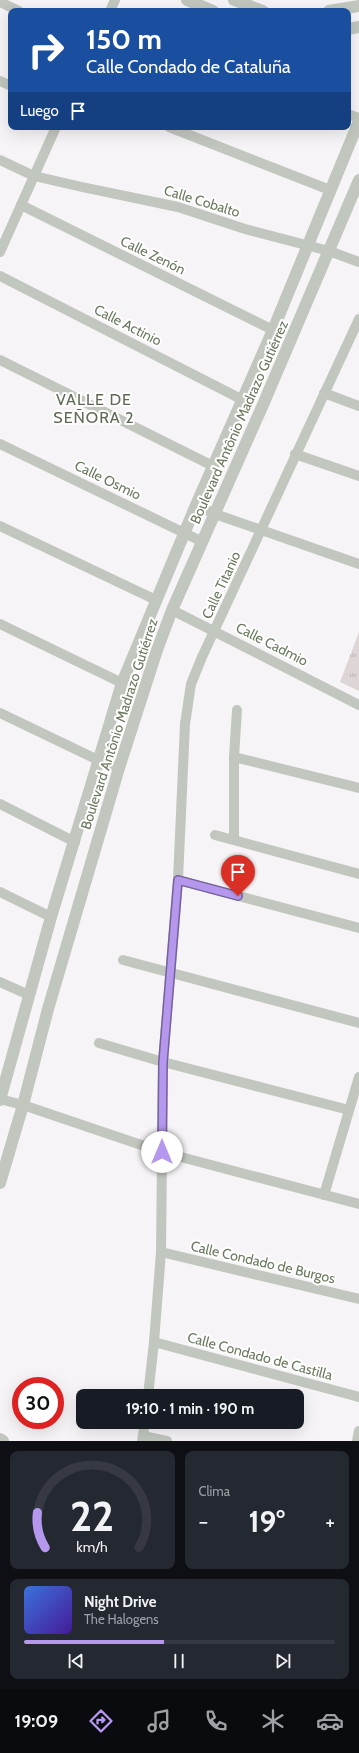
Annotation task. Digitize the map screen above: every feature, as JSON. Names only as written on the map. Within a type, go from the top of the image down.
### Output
[{"type":"street","points":[[187,0],[206,8]]},
{"type":"street","points":[[234,0],[255,8]]},
{"type":"street","points":[[0,2],[13,8]]},
{"type":"street","points":[[347,8],[359,6]]},
{"type":"street","name":"Boulevard Antônio Madrazo Gutiérrez","points":[[0,1100],[51,916],[75,842],[122,683],[196,505],[273,330],[359,121]]},
{"type":"street","points":[[0,252],[55,130]]},
{"type":"street","points":[[177,130],[330,190]]},
{"type":"street","name":"Calle Cobalto","points":[[0,160],[34,176],[178,207],[245,229],[308,247],[329,251],[359,262]]},
{"type":"street","name":"Boulevard Antônio Madrazo Gutiérrez","points":[[0,1183],[23,1105],[48,1009],[146,681],[172,610],[203,542],[359,180]]},
{"type":"street","name":"Calle Zenón","points":[[21,205],[273,330]]},
{"type":"street","name":"Calle Actinio","points":[[0,276],[243,400]]},
{"type":"street","name":"Calle Titanio","points":[[149,1389],[161,1252],[163,1062],[178,880],[187,701],[191,684],[214,630],[262,530],[295,454],[324,393],[356,333],[359,319]]},
{"type":"street","points":[[0,360],[213,466]]},
{"type":"street","points":[[324,393],[359,406]]},
{"type":"street","name":"Calle Osmio","points":[[0,444],[203,542]]},
{"type":"street","points":[[295,454],[359,476]]},
{"type":"street","points":[[196,505],[215,514],[359,564]]},
{"type":"street","points":[[0,526],[156,600]]},
{"type":"street","name":"Calle Cadmio","points":[[172,610],[359,705]]},
{"type":"street","points":[[0,624],[122,683]]},
{"type":"street","points":[[234,839],[234,757],[237,710]]},
{"type":"street","points":[[0,713],[98,760],[119,768]]},
{"type":"street","points":[[234,757],[359,788]]},
{"type":"street","points":[[0,804],[75,842]]},
{"type":"street","points":[[215,835],[359,874]]},
{"type":"street","points":[[178,880],[359,928]]},
{"type":"street","points":[[0,892],[51,916]]},
{"type":"street","points":[[123,960],[359,1023]]},
{"type":"street","points":[[0,982],[29,995]]},
{"type":"street","points":[[99,1043],[163,1062],[349,1110]]},
{"type":"street","points":[[324,1195],[359,1077]]},
{"type":"street","points":[[0,1100],[23,1105],[162,1152],[359,1204]]},
{"type":"street","name":"Calle Condado de Burgos","points":[[161,1252],[359,1299]]},
{"type":"street","name":"Calle Condado de Castilla","points":[[154,1342],[359,1397]]},
{"type":"street","points":[[357,1441],[359,1431]]},
{"type":"street","points":[[143,1438],[166,1441]]},
{"type":"green space","points":[[359,632],[359,691],[340,682]]},
{"type":"district","name":"VALLE DE SEÑORA 2","points":[[94,408]]},
{"type":"route","points":[[162,1152],[163,1062],[178,880],[238,896]]}]
